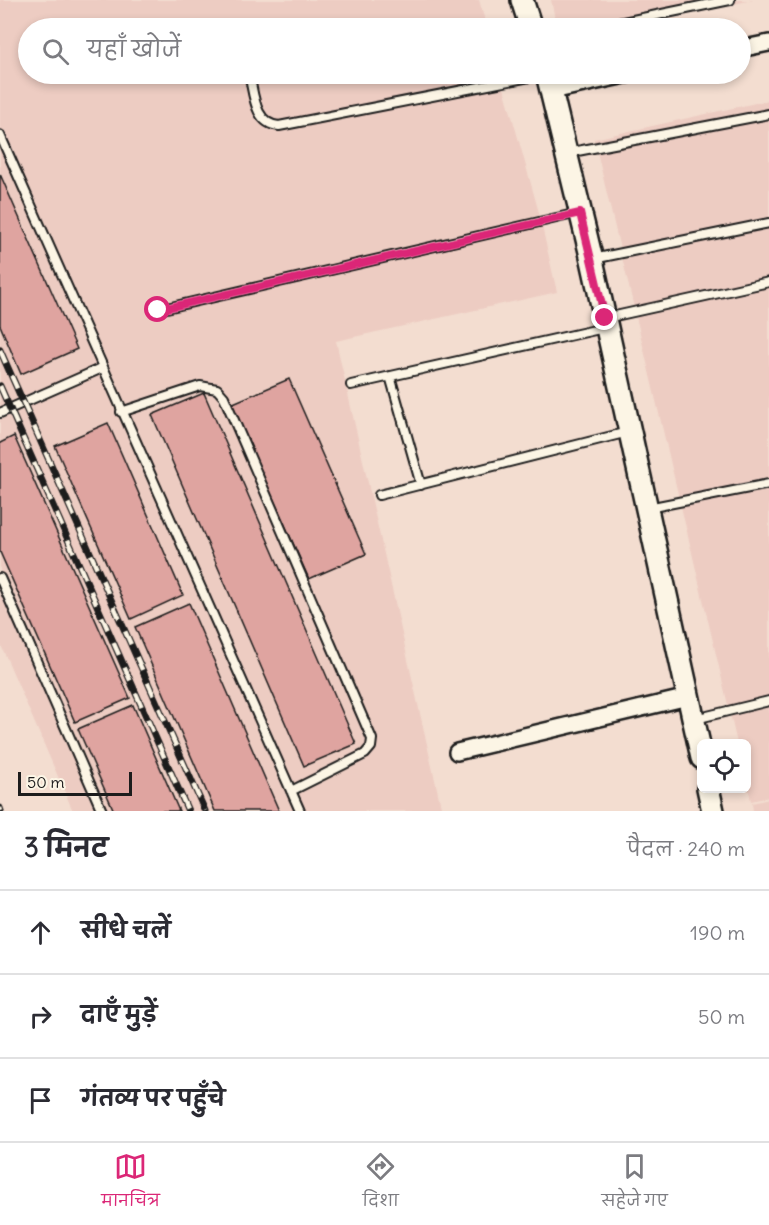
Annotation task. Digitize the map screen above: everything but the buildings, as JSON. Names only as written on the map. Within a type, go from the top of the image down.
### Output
[{"type":"main road","points":[[522,0],[528,18]]},
{"type":"main road","points":[[550,84],[592,260],[698,739]]},
{"type":"main road","points":[[709,793],[713,811]]},
{"type":"street","points":[[751,47],[769,43]]},
{"type":"street","points":[[457,752],[688,697]]},
{"type":"lane","points":[[643,18],[730,0]]},
{"type":"lane","points":[[252,84],[260,116],[266,122],[279,126],[520,84]]},
{"type":"lane","points":[[567,153],[769,114]]},
{"type":"lane","points":[[0,135],[300,811]]},
{"type":"lane","points":[[158,310],[580,213]]},
{"type":"lane","points":[[592,260],[769,223]]},
{"type":"lane","points":[[351,385],[769,282]]},
{"type":"lane","points":[[0,413],[102,368]]},
{"type":"lane","points":[[390,376],[421,484]]},
{"type":"lane","points":[[121,412],[201,386],[217,389],[224,397],[372,739],[371,747],[365,754],[291,791]]},
{"type":"lane","points":[[379,495],[629,431]]},
{"type":"lane","points":[[646,508],[769,484]]},
{"type":"lane","points":[[0,578],[102,811]]},
{"type":"lane","points":[[693,720],[769,700]]},
{"type":"shaded area","points":[[0,0],[479,0],[484,18],[18,18],[18,84],[503,84],[538,209],[557,292],[336,341],[442,811],[73,811],[0,643]]},
{"type":"shaded area","points":[[551,0],[753,0],[667,18],[555,18]]},
{"type":"shaded area","points":[[769,100],[769,797],[751,801],[751,739],[736,739],[594,139]]},
{"type":"shaded area","points":[[769,799],[769,811],[753,811],[752,803]]},
{"type":"railway","points":[[0,350],[205,811]]},
{"type":"railway","points":[[0,386],[188,811]]},
{"type":"route","points":[[158,310],[580,213],[605,318]]}]
